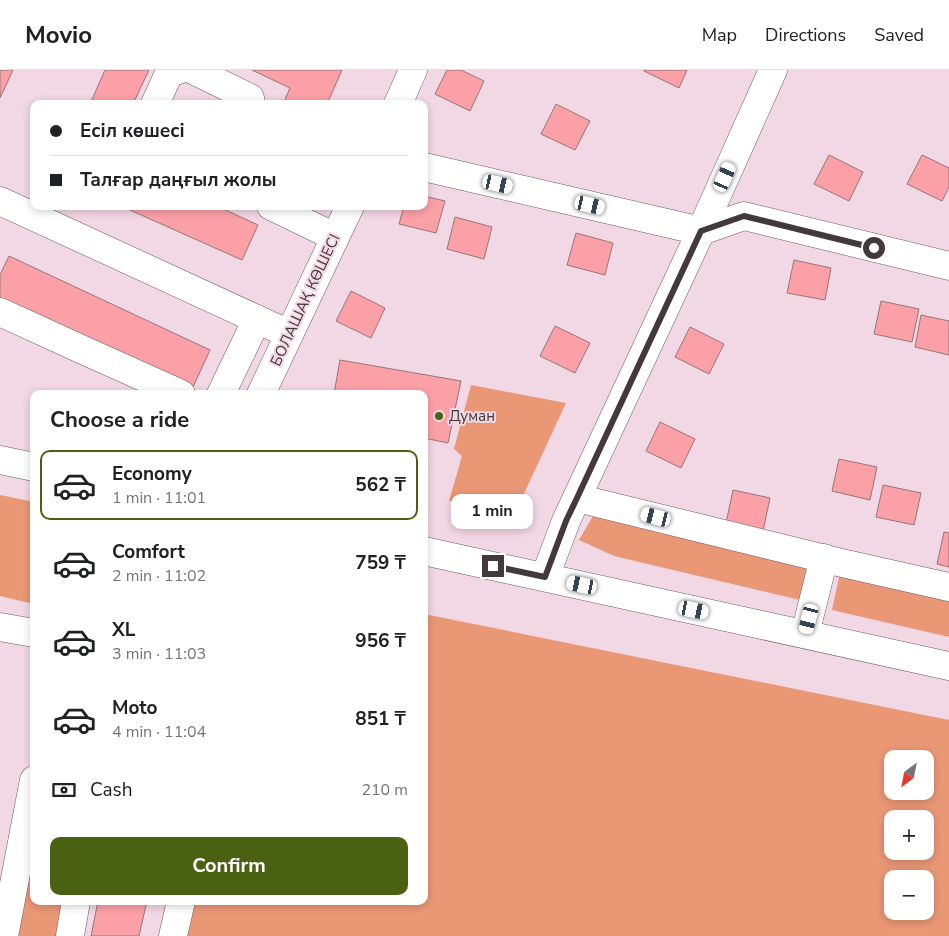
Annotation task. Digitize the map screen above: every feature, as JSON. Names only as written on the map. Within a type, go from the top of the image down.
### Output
[{"type":"street","points":[[157,100],[170,71],[179,70]]},
{"type":"street","points":[[193,70],[250,98],[250,100]]},
{"type":"street","points":[[400,100],[413,70]]},
{"type":"street","points":[[545,577],[566,521],[701,231],[773,70]]},
{"type":"street","points":[[428,168],[701,231],[744,216],[949,266]]},
{"type":"street","points":[[0,201],[289,334]]},
{"type":"street","points":[[279,210],[335,237]]},
{"type":"street","name":"БОЛАШАҚ КӨШЕСІ","points":[[263,390],[348,210]]},
{"type":"street","points":[[0,312],[172,390]]},
{"type":"street","points":[[222,390],[256,319]]},
{"type":"street","points":[[0,460],[30,466]]},
{"type":"street","points":[[577,498],[949,587]]},
{"type":"street","points":[[428,552],[949,666]]},
{"type":"street","points":[[805,634],[824,558]]},
{"type":"street","points":[[0,627],[30,632]]},
{"type":"street","points":[[4,936],[30,801]]},
{"type":"street","points":[[70,936],[75,905]]},
{"type":"street","points":[[173,936],[180,905]]},
{"type":"shaded area","points":[[471,385],[566,403],[516,511],[449,501],[462,456],[454,449]]},
{"type":"shaded area","points":[[0,495],[30,501],[30,603],[0,596]]},
{"type":"shaded area","points":[[600,504],[824,558],[813,603],[614,556],[579,540]]},
{"type":"shaded area","points":[[842,563],[949,588],[949,637],[832,610]]},
{"type":"shaded area","points":[[428,615],[949,720],[949,936],[173,936],[180,905],[428,905]]},
{"type":"shaded area","points":[[30,872],[30,905],[65,905],[60,936],[16,936]]},
{"type":"building","points":[[0,70],[13,70],[0,98]]},
{"type":"building","points":[[105,70],[149,70],[135,100],[92,100]]},
{"type":"building","points":[[252,70],[342,70],[329,100],[285,100],[290,88]]},
{"type":"building","points":[[447,70],[461,70],[484,81],[470,111],[435,94]]},
{"type":"building","points":[[644,70],[687,70],[679,88]]},
{"type":"building","points":[[556,104],[590,121],[575,150],[541,134]]},
{"type":"building","points":[[829,155],[863,172],[849,201],[814,184]]},
{"type":"building","points":[[922,155],[949,168],[949,187],[942,201],[907,184]]},
{"type":"building","points":[[428,197],[445,201],[436,233],[399,224],[403,210],[428,210]]},
{"type":"building","points":[[130,210],[226,210],[258,225],[242,260]]},
{"type":"building","points":[[455,217],[492,227],[484,259],[447,249]]},
{"type":"building","points":[[576,233],[613,243],[605,275],[567,265]]},
{"type":"building","points":[[9,256],[210,350],[193,387],[0,298],[0,275]]},
{"type":"building","points":[[794,260],[831,268],[825,300],[787,293]]},
{"type":"building","points":[[351,291],[385,308],[371,338],[336,321]]},
{"type":"building","points":[[881,301],[919,309],[912,342],[874,334]]},
{"type":"building","points":[[921,315],[949,321],[949,355],[915,347]]},
{"type":"building","points":[[555,326],[590,343],[575,373],[540,356]]},
{"type":"building","points":[[690,327],[724,344],[709,374],[675,357]]},
{"type":"building","name":"Думан","points":[[340,360],[461,381],[448,443],[428,439],[428,390],[335,390]]},
{"type":"building","points":[[660,422],[695,439],[681,468],[646,451]]},
{"type":"building","points":[[839,459],[877,467],[870,500],[832,491]]},
{"type":"building","points":[[883,485],[921,493],[914,525],[876,517]]},
{"type":"building","points":[[733,490],[770,498],[763,531],[726,523]]},
{"type":"building","points":[[944,532],[949,533],[949,567],[937,564]]},
{"type":"building","points":[[97,905],[146,905],[139,936],[91,936]]},
{"type":"place","name":"Думан","points":[[439,416]]},
{"type":"route","points":[[493,566],[545,577],[566,521],[701,231],[744,216],[874,248]]}]
